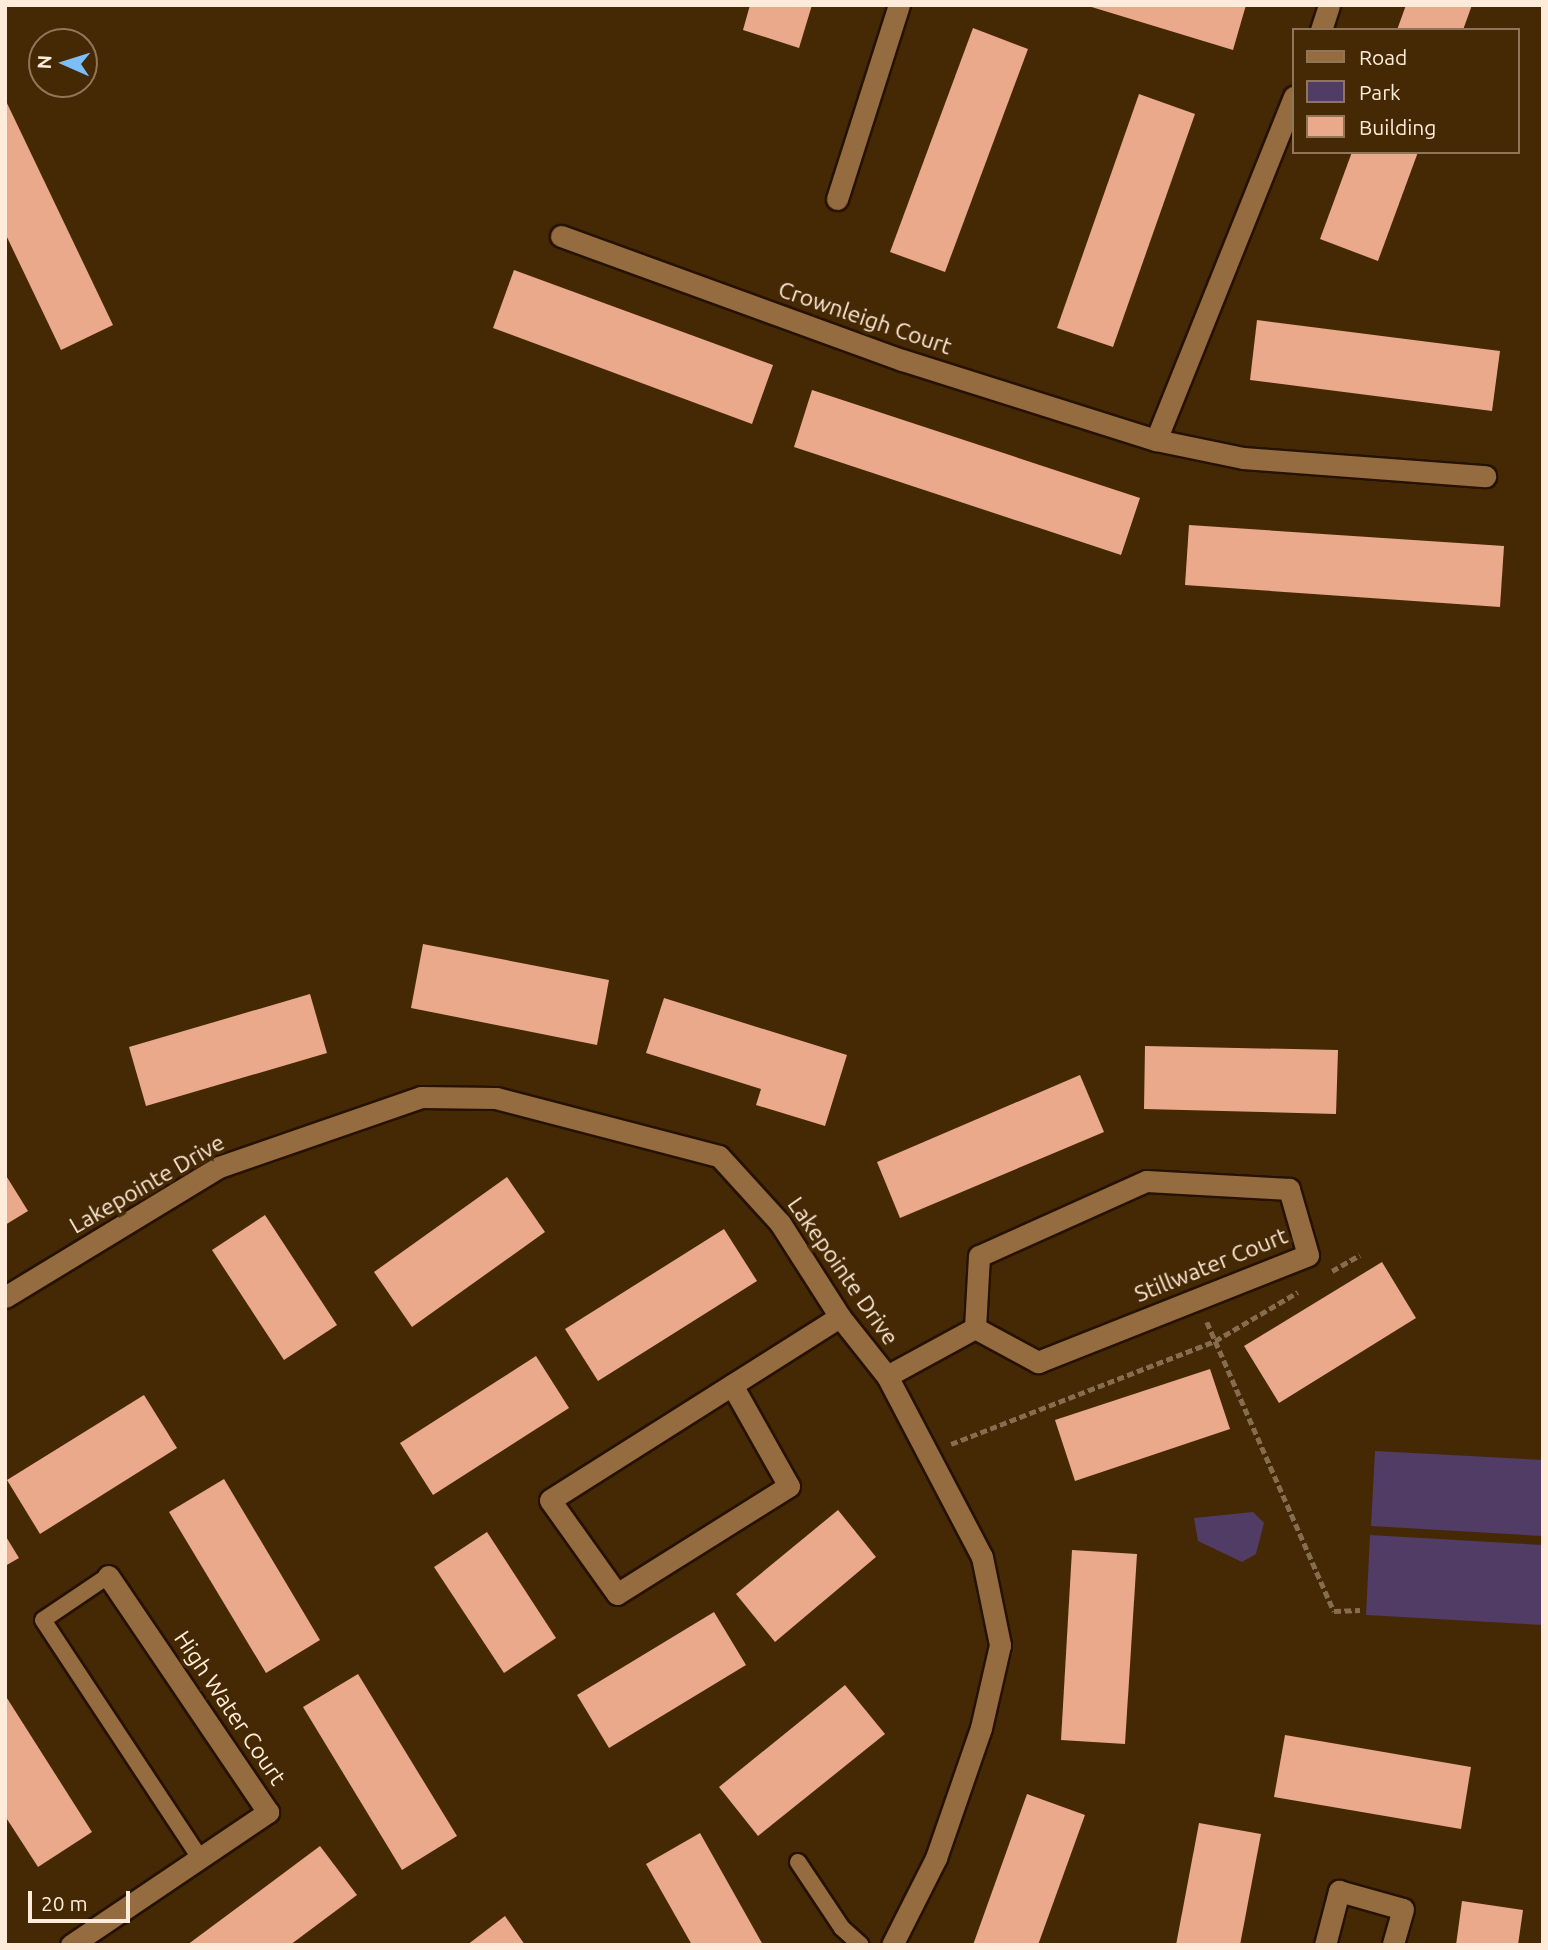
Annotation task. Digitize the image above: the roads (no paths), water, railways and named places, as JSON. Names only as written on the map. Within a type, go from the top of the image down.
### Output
[{"type":"street","points":[[837,199],[899,5]]},
{"type":"street","points":[[1322,28],[1329,5]]},
{"type":"street","points":[[1156,440],[1292,102]]},
{"type":"street","name":"Crownleigh Court","points":[[561,236],[902,360],[1156,440],[1243,458],[1485,476]]},
{"type":"street","name":"Lakepointe Drive","points":[[5,1297],[219,1167],[421,1097],[496,1098],[719,1156],[780,1223],[840,1317],[887,1376],[982,1557],[1000,1645],[981,1728],[936,1858],[892,1945]]},
{"type":"street","name":"Stillwater Court","points":[[1146,1181],[1289,1189],[1308,1255],[1038,1362],[975,1328],[979,1256],[1146,1181]]},
{"type":"street","points":[[732,1385],[789,1486],[617,1594],[550,1500],[732,1385],[840,1317]]},
{"type":"street","points":[[887,1376],[975,1328]]},
{"type":"street","name":"High Water Court","points":[[71,1945],[268,1812],[108,1576]]},
{"type":"street","points":[[1325,1945],[1339,1891],[1403,1909],[1393,1945]]},
{"type":"lane","points":[[108,1576],[43,1620],[200,1858]]},
{"type":"lane","points":[[798,1862],[842,1928],[861,1945]]}]
